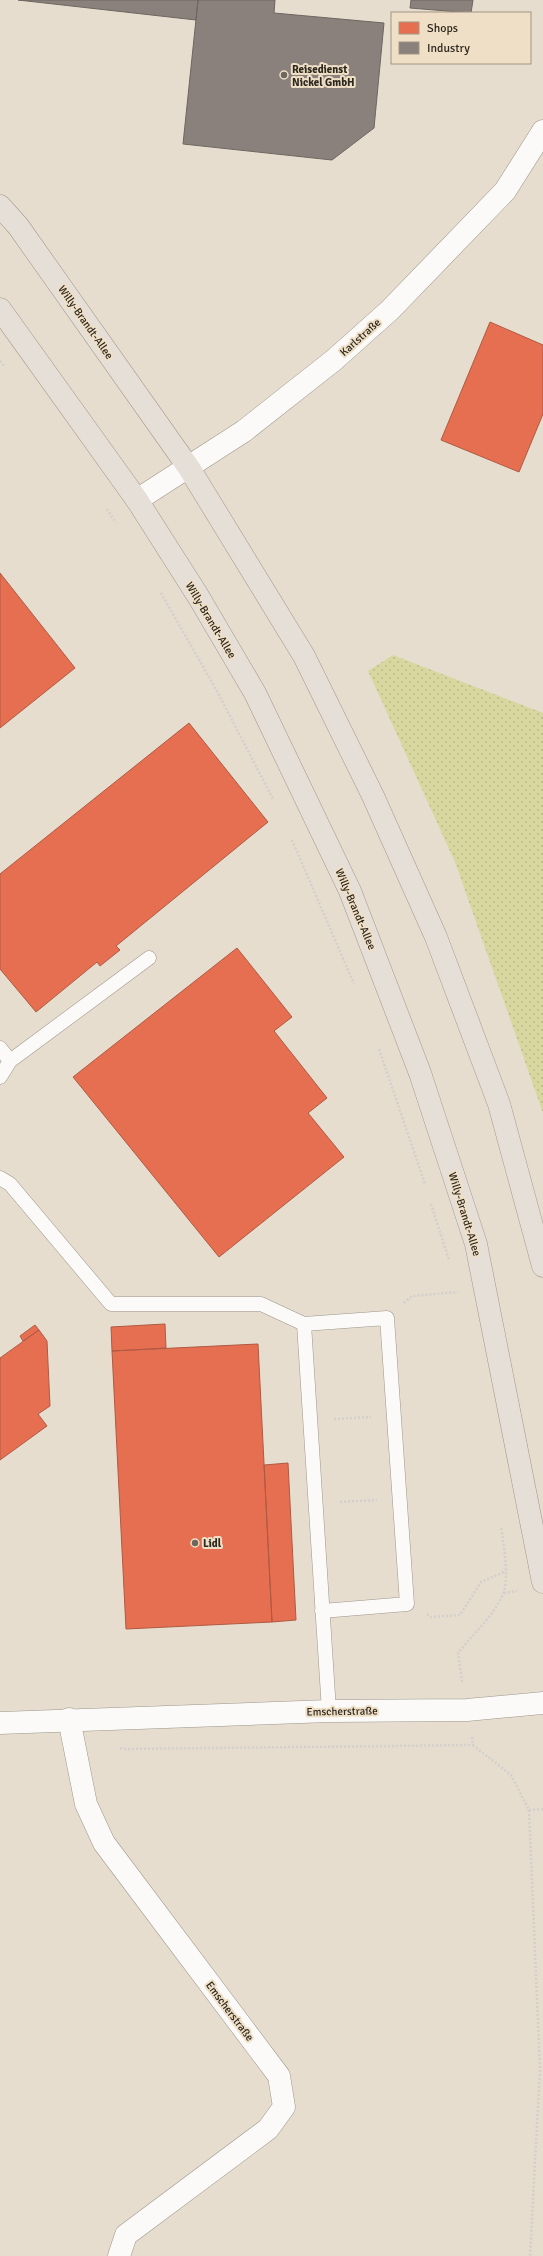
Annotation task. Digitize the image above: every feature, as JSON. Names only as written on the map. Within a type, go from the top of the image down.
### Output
[{"type":"main road","name":"Willy-Brandt-Allee","points":[[0,206],[18,226],[189,468],[304,656],[373,796],[436,937],[499,1104],[543,1266]]},
{"type":"main road","name":"Willy-Brandt-Allee","points":[[0,308],[137,500],[198,596],[255,693],[350,891],[420,1072],[476,1244],[543,1582]]},
{"type":"street","name":"Karlstraße","points":[[137,500],[189,468],[244,431],[334,360],[390,310],[504,191],[543,131]]},
{"type":"street","name":"Emscherstraße","points":[[0,1723],[69,1719],[328,1711],[467,1710],[543,1703]]},
{"type":"street","name":"Emscherstraße","points":[[69,1719],[86,1804],[104,1843],[279,2076],[284,2107],[268,2129],[126,2235],[119,2256]]},
{"type":"lane","points":[[0,1077],[10,1061],[149,958]]},
{"type":"lane","points":[[0,1048],[10,1061]]},
{"type":"lane","points":[[0,1178],[10,1184],[111,1304],[261,1304],[304,1324],[388,1318],[406,1604],[322,1611]]},
{"type":"lane","points":[[304,1324],[328,1711]]},
{"type":"path","points":[[0,361],[9,373]]},
{"type":"path","points":[[103,504],[121,530]]},
{"type":"path","points":[[159,589],[218,693],[275,804]]},
{"type":"path","points":[[292,839],[356,989]]},
{"type":"path","points":[[378,1047],[426,1188]]},
{"type":"path","points":[[431,1203],[449,1262]]},
{"type":"path","points":[[456,1284],[460,1299]]},
{"type":"path","points":[[388,1318],[412,1296],[459,1292]]},
{"type":"path","points":[[310,1420],[394,1415]]},
{"type":"path","points":[[315,1504],[400,1498]]},
{"type":"path","points":[[473,1744],[458,1653],[492,1612],[504,1593],[506,1570],[501,1518]]},
{"type":"path","points":[[406,1604],[431,1617],[460,1615],[481,1582],[506,1570]]},
{"type":"path","points":[[116,1746],[123,1749],[473,1744],[511,1775],[529,1810],[540,2069],[530,2256]]},
{"type":"path","points":[[529,1810],[543,1810]]},
{"type":"shaded area","points":[[393,655],[543,713],[543,1113],[455,862],[368,671]]},
{"type":"building: Shops","points":[[490,322],[543,345],[543,414],[519,472],[441,440]]},
{"type":"building: Shops","points":[[0,573],[75,668],[0,728]]},
{"type":"building: Shops","points":[[189,723],[268,822],[116,946],[120,950],[100,966],[97,962],[36,1012],[0,969],[0,874]]},
{"type":"building: Shops","points":[[237,948],[292,1017],[274,1031],[327,1098],[308,1113],[344,1157],[219,1257],[73,1077]]},
{"type":"building: Shops","points":[[165,1324],[166,1348],[112,1351],[111,1327]]},
{"type":"building: Shops","points":[[35,1325],[39,1330],[23,1341],[20,1336]]},
{"type":"building: Shops","points":[[39,1330],[47,1341],[50,1406],[38,1414],[47,1426],[0,1460],[0,1358]]},
{"type":"building: Shops","name":"Lidl","points":[[258,1344],[272,1622],[126,1629],[112,1351]]},
{"type":"building: Shops","points":[[288,1463],[296,1620],[272,1622],[264,1465]]},
{"type":"building: Industry","points":[[18,0],[198,0],[196,20]]},
{"type":"building: Industry","name":"Reisedienst Nickel GmbH","points":[[198,0],[275,0],[274,13],[384,23],[374,128],[332,160],[183,144]]},
{"type":"building: Industry","points":[[411,0],[473,0],[471,12],[410,8]]},
{"type":"place","name":"Reisedienst Nickel GmbH","points":[[284,75]]},
{"type":"place","name":"Lidl","points":[[195,1543]]}]
